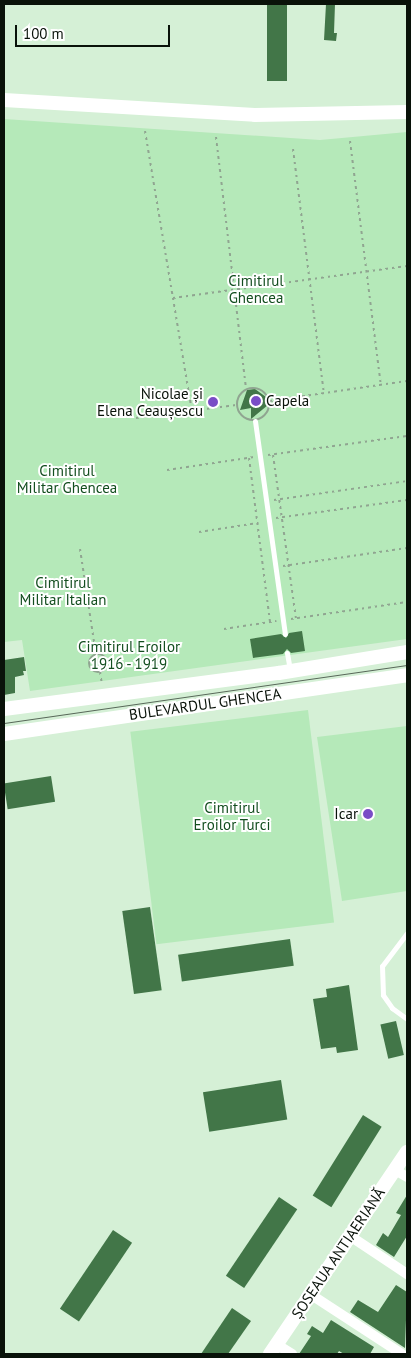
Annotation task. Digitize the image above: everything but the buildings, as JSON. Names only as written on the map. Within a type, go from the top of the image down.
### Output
[{"type":"main road","points":[[4,100],[256,115],[407,112]]},
{"type":"main road","name":"BULEVARDUL GHENCEA","points":[[4,709],[407,652]]},
{"type":"main road","points":[[290,670],[293,691]]},
{"type":"main road","name":"BULEVARDUL GHENCEA","points":[[4,734],[407,675]]},
{"type":"main road","name":"ȘOSEAUA ANTIAERIANĂ","points":[[273,1349],[407,1152]]},
{"type":"street","points":[[395,1170],[407,1177]]},
{"type":"street","points":[[350,1236],[407,1274]]},
{"type":"street","points":[[310,1294],[402,1354]]},
{"type":"street","points":[[273,1349],[292,1354]]},
{"type":"lane","points":[[255,421],[285,634]]},
{"type":"lane","points":[[287,653],[290,670]]},
{"type":"lane","points":[[407,933],[382,966],[383,995],[392,1008],[407,1019]]},
{"type":"path","points":[[146,131],[192,411]]},
{"type":"path","points":[[216,137],[246,389]]},
{"type":"path","points":[[350,141],[381,385]]},
{"type":"path","points":[[293,149],[324,393]]},
{"type":"path","points":[[173,298],[407,266]]},
{"type":"path","points":[[270,401],[407,381]]},
{"type":"path","points":[[246,389],[259,389],[270,401],[265,416],[255,421],[241,415],[237,405],[240,394],[246,389]]},
{"type":"path","points":[[136,418],[237,405]]},
{"type":"path","points":[[167,470],[407,436]]},
{"type":"path","points":[[273,454],[296,618]]},
{"type":"path","points":[[249,458],[270,622]]},
{"type":"path","points":[[266,501],[407,481]]},
{"type":"path","points":[[199,532],[257,524],[282,517],[407,500]]},
{"type":"path","points":[[276,568],[407,548]]},
{"type":"path","points":[[80,549],[96,655],[89,664],[92,669],[100,672]]},
{"type":"path","points":[[224,629],[407,602]]},
{"type":"path","points":[[96,655],[102,655],[107,661],[107,667],[100,672]]},
{"type":"path","points":[[100,672],[102,689]]},
{"type":"green space","name":"Cimitirul Ghencea","points":[[4,119],[320,140],[407,132],[407,639],[30,691],[22,640],[4,642]]},
{"type":"green space","name":"Cimitirul Eroilor Turci","points":[[308,710],[334,922],[156,944],[130,732]]},
{"type":"green space","name":"Icar","points":[[407,726],[407,891],[342,901],[317,737]]},
{"type":"tram line","points":[[4,723],[407,665]]},
{"type":"place","name":"Capela","points":[[256,401]]},
{"type":"place","name":"Nicolae și Elena Ceaușescu","points":[[213,402]]},
{"type":"place","name":"Icar","points":[[368,814]]},
{"type":"park label","name":"Cimitirul Militar Ghencea","points":[[67,478]]},
{"type":"park label","name":"Cimitirul Militar Italian","points":[[63,590]]},
{"type":"park label","name":"Cimitirul Eroilor 1916 - 1919","points":[[129,654]]}]
